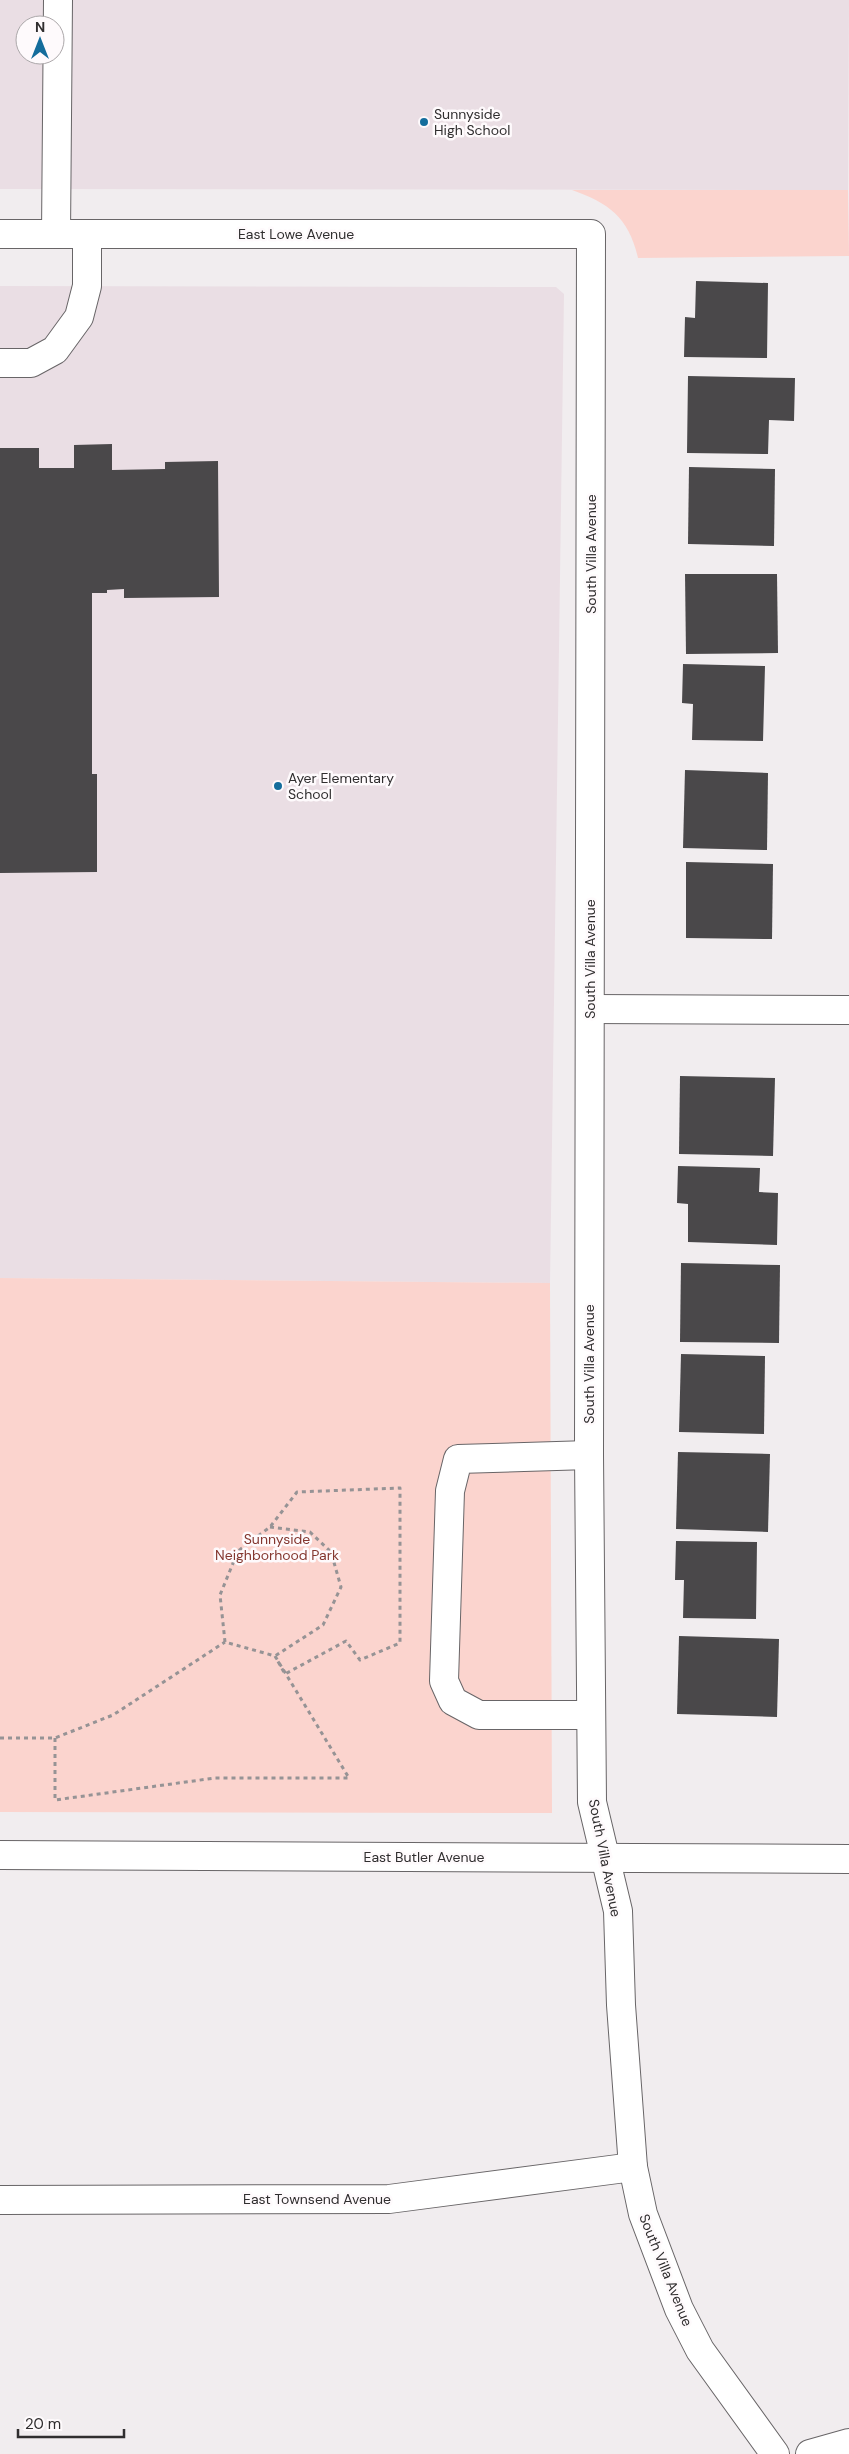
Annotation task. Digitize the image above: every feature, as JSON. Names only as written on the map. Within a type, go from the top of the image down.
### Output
[{"type":"street","points":[[56,234],[58,0]]},
{"type":"street","name":"East Lowe Avenue","points":[[0,234],[591,234]]},
{"type":"street","points":[[0,363],[31,363],[55,350],[79,317],[87,286],[87,234]]},
{"type":"street","name":"South Villa Avenue","points":[[591,234],[589,1455],[592,1802],[618,1911],[621,2004],[633,2168],[642,2214],[680,2309],[700,2350],[775,2454]]},
{"type":"street","points":[[590,1009],[849,1010]]},
{"type":"street","points":[[589,1455],[458,1459],[450,1491],[444,1680],[453,1700],[479,1715],[591,1715]]},
{"type":"street","name":"East Butler Avenue","points":[[0,1855],[849,1859]]},
{"type":"street","name":"East Townsend Avenue","points":[[0,2200],[389,2199],[633,2168]]},
{"type":"street","points":[[810,2454],[849,2443]]},
{"type":"path","points":[[224,1642],[220,1595],[238,1551],[270,1527],[298,1492],[400,1488],[400,1644],[360,1660],[346,1640],[285,1674],[275,1656]]},
{"type":"path","points":[[270,1527],[310,1532],[331,1552],[340,1587],[324,1625],[275,1656]]},
{"type":"path","points":[[0,1738],[55,1738],[113,1715],[224,1642],[275,1656],[349,1778],[215,1778],[55,1800],[55,1738]]},
{"type":"shaded area","name":"Sunnyside High School","points":[[0,0],[849,0],[848,190],[0,189]]},
{"type":"shaded area","name":"Ayer Elementary School","points":[[0,286],[556,287],[564,294],[550,1283],[0,1278]]},
{"type":"green space","points":[[572,190],[848,190],[849,256],[638,258],[629,232],[616,214],[597,200]]},
{"type":"green space","name":"Sunnyside Neighborhood Park","points":[[0,1278],[550,1283],[552,1813],[0,1812]]},
{"type":"building","points":[[696,281],[768,283],[767,358],[684,357],[685,317],[695,318]]},
{"type":"building","points":[[688,376],[795,378],[794,421],[769,420],[768,454],[687,453]]},
{"type":"building","points":[[112,444],[112,470],[165,469],[165,462],[218,461],[219,597],[124,598],[124,589],[107,590],[107,593],[92,593],[92,774],[97,774],[97,872],[0,873],[0,448],[39,448],[39,468],[74,468],[74,445]]},
{"type":"building","points":[[689,467],[775,469],[774,546],[688,544]]},
{"type":"building","points":[[685,574],[777,574],[778,653],[686,654]]},
{"type":"building","points":[[683,664],[765,666],[763,741],[692,740],[693,704],[682,703]]},
{"type":"building","points":[[685,770],[768,773],[767,850],[683,848]]},
{"type":"building","points":[[686,862],[773,864],[772,939],[686,938]]},
{"type":"building","points":[[680,1076],[775,1078],[773,1156],[679,1154]]},
{"type":"building","points":[[678,1166],[760,1168],[759,1192],[778,1193],[777,1245],[688,1242],[688,1204],[677,1203]]},
{"type":"building","points":[[681,1263],[780,1265],[779,1343],[680,1342]]},
{"type":"building","points":[[681,1354],[765,1356],[764,1434],[679,1432]]},
{"type":"building","points":[[678,1452],[770,1454],[768,1532],[676,1529]]},
{"type":"building","points":[[676,1541],[757,1542],[756,1619],[683,1618],[684,1580],[675,1580]]},
{"type":"building","points":[[679,1636],[779,1639],[777,1717],[677,1714]]},
{"type":"place","name":"Sunnyside High School","points":[[424,122]]},
{"type":"place","name":"Ayer Elementary School","points":[[278,786]]}]
